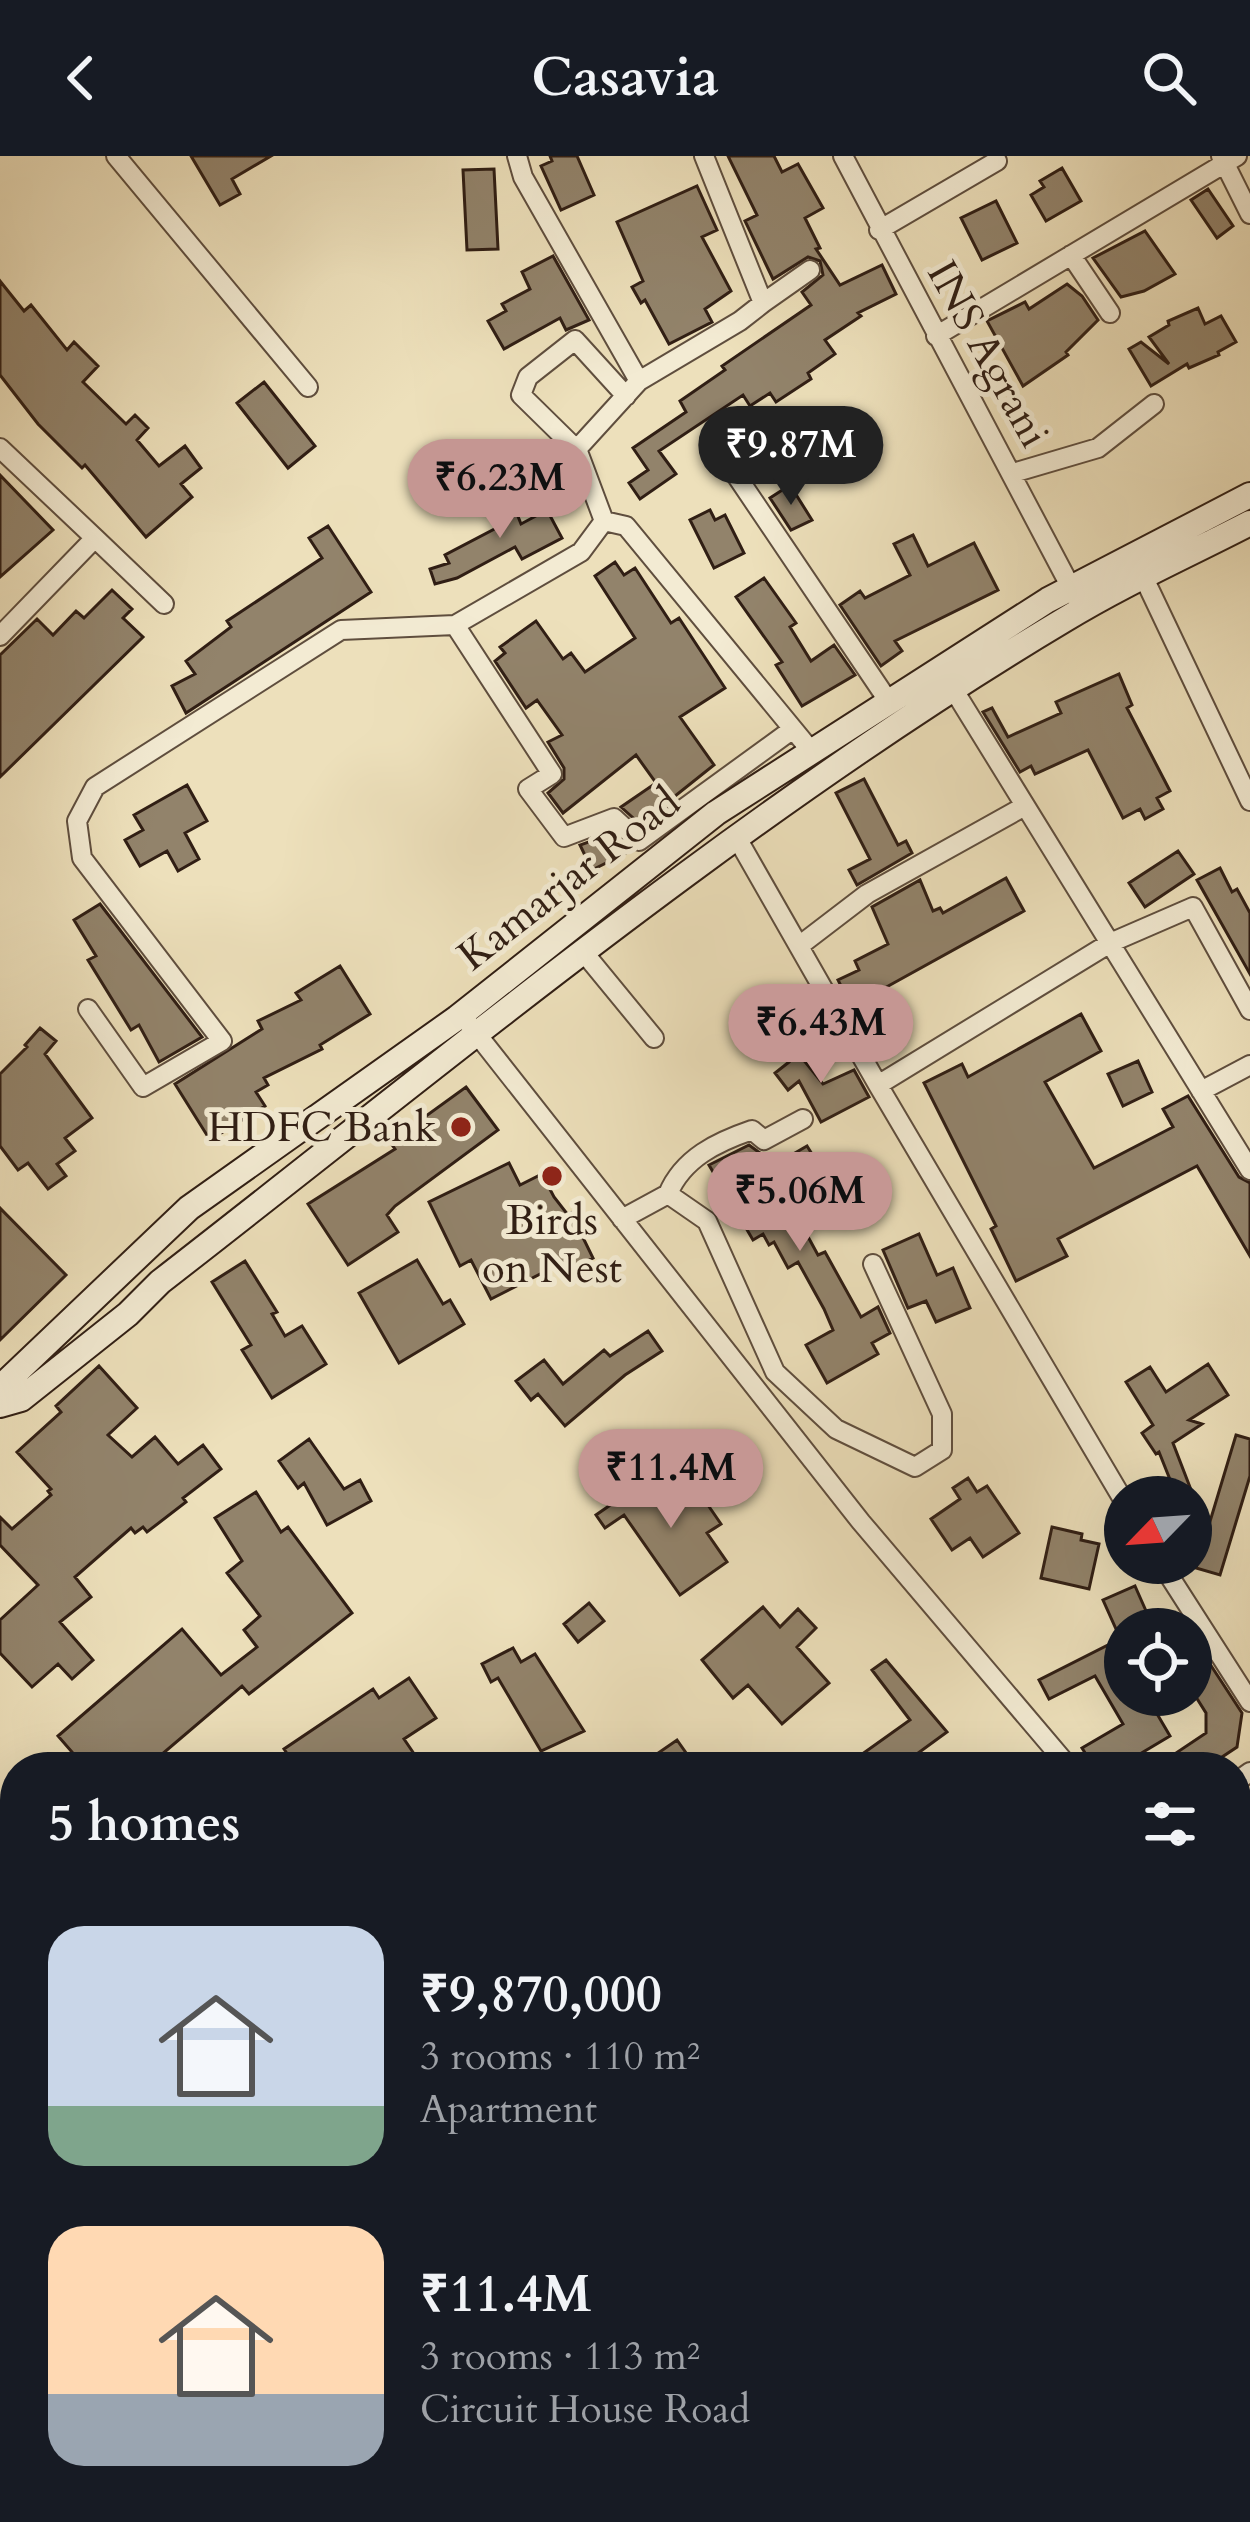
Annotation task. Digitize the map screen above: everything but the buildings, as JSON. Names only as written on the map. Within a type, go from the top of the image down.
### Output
[{"type":"main road","name":"Kamarjar Road","points":[[0,1405],[5,1383],[189,1208],[461,1014],[716,813],[889,702],[946,678],[1250,495]]},
{"type":"main road","points":[[1077,598],[1144,578],[1250,523]]},
{"type":"main road","points":[[0,1405],[21,1399],[160,1282],[946,678]]},
{"type":"street","points":[[116,156],[308,387]]},
{"type":"street","points":[[517,156],[523,177],[633,388]]},
{"type":"street","points":[[704,156],[764,303]]},
{"type":"street","name":"INS Agrani","points":[[843,156],[1077,598]]},
{"type":"street","points":[[936,336],[1227,159],[1250,214]]},
{"type":"street","points":[[880,230],[997,161]]},
{"type":"street","points":[[1071,255],[1110,313]]},
{"type":"street","points":[[577,450],[633,388],[740,322],[810,270]]},
{"type":"street","points":[[604,520],[577,450],[521,394],[528,377],[575,340],[633,388]]},
{"type":"street","points":[[1013,473],[1098,448],[1154,404]]},
{"type":"street","points":[[715,444],[889,702]]},
{"type":"street","points":[[0,448],[164,604]]},
{"type":"street","points":[[88,1010],[143,1087],[222,1041],[82,858],[77,821],[94,787],[341,630],[455,625],[581,552],[604,520]]},
{"type":"street","points":[[604,520],[626,526],[812,752]]},
{"type":"street","points":[[0,636],[95,538]]},
{"type":"street","points":[[1144,578],[1250,800]]},
{"type":"street","points":[[455,625],[552,774],[528,789],[564,837],[614,818],[638,841],[794,729]]},
{"type":"street","points":[[946,678],[1250,1170]]},
{"type":"street","points":[[799,946],[867,894],[1025,806]]},
{"type":"street","points":[[737,838],[1109,1476]]},
{"type":"street","points":[[878,1085],[1109,943],[1193,907],[1250,1010]]},
{"type":"street","points":[[585,954],[654,1038]]},
{"type":"street","points":[[461,1014],[861,1522],[1056,1752]]},
{"type":"street","points":[[1201,1091],[1250,1065]]},
{"type":"street","points":[[622,1219],[668,1194],[677,1172],[720,1141],[752,1130],[764,1140],[803,1119]]},
{"type":"street","points":[[668,1194],[707,1221],[775,1372],[836,1429],[915,1467],[942,1450],[942,1414],[873,1264]]},
{"type":"street","points":[[1174,1584],[1250,1702]]},
{"type":"place","name":"HDFC Bank","points":[[461,1127]]},
{"type":"place","name":"Birds on Nest","points":[[552,1176]]}]
